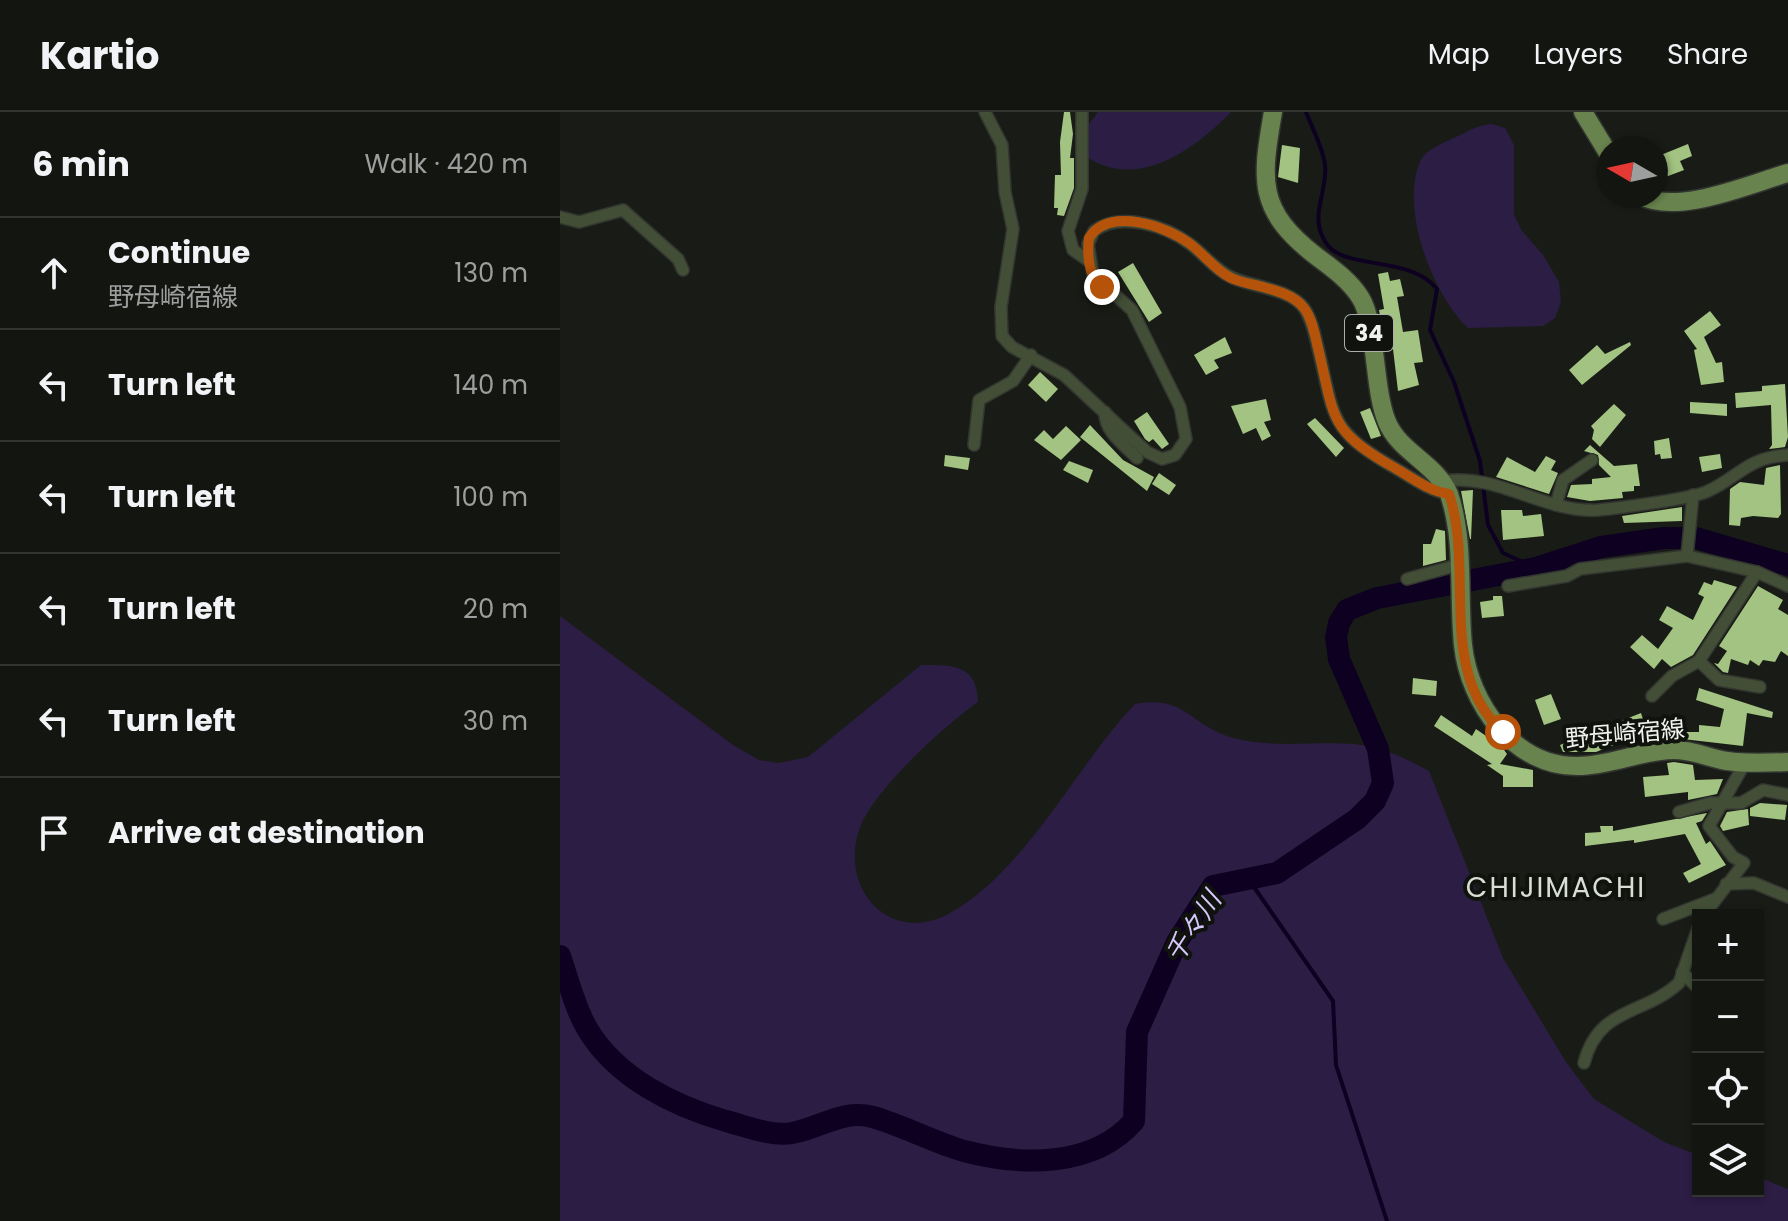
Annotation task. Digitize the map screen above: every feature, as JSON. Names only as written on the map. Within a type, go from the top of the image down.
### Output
[{"type":"main road","name":"34","points":[[1273,112],[1264,175],[1272,211],[1301,244],[1338,273],[1360,297],[1366,311],[1380,400],[1393,435],[1447,488]]},
{"type":"main road","points":[[1583,112],[1598,136]]},
{"type":"main road","points":[[1668,201],[1701,199],[1788,173]]},
{"type":"main road","name":"野母崎宿線","points":[[1447,488],[1461,594],[1463,646],[1476,698],[1491,721],[1535,755],[1553,763],[1580,767],[1670,750],[1687,750],[1745,763],[1788,762]]},
{"type":"street","points":[[985,112],[1002,145],[1005,192],[1013,229],[1000,325],[1006,341],[1064,375],[1137,445],[1154,457],[1175,455],[1186,439],[1180,407],[1132,310],[1096,282],[1089,261],[1089,238],[1100,226],[1128,222],[1145,225],[1188,242],[1231,278],[1296,300],[1307,314],[1315,336],[1328,400],[1340,430],[1381,461],[1437,492],[1476,479],[1556,505],[1598,510],[1706,492],[1751,463],[1788,455]]},
{"type":"street","points":[[1082,112],[1085,138],[1082,189],[1068,231],[1073,250],[1089,261]]},
{"type":"street","points":[[560,217],[579,222],[623,210],[678,259],[683,270]]},
{"type":"street","points":[[974,445],[979,400],[1013,381],[1031,355]]},
{"type":"street","points":[[1105,411],[1104,421],[1137,458]]},
{"type":"street","points":[[1556,505],[1563,480],[1592,460]]},
{"type":"street","points":[[1688,553],[1693,495]]},
{"type":"street","points":[[1508,586],[1567,576],[1593,567],[1688,553],[1757,572],[1788,586]]},
{"type":"street","points":[[1407,579],[1458,566]]},
{"type":"street","points":[[1652,696],[1672,676],[1699,661],[1757,572]]},
{"type":"street","points":[[1699,661],[1719,680],[1760,687]]},
{"type":"street","points":[[1708,909],[1744,863],[1710,831],[1709,826],[1745,763]]},
{"type":"street","points":[[1679,812],[1723,803],[1741,803],[1763,790],[1788,795]]},
{"type":"street","points":[[1726,884],[1754,883],[1788,897]]},
{"type":"street","points":[[1663,919],[1715,899]]},
{"type":"street","points":[[1584,1063],[1596,1033],[1609,1020],[1671,990],[1679,983],[1692,944]]},
{"type":"street","points":[[1682,972],[1692,982]]},
{"type":"shaded area","points":[[1098,112],[1231,112],[1200,139],[1165,161],[1126,170],[1106,166],[1087,157],[1084,131]]},
{"type":"shaded area","points":[[1492,124],[1505,128],[1514,145],[1514,215],[1559,282],[1561,302],[1555,318],[1543,326],[1468,328],[1443,295],[1432,274],[1417,228],[1415,183],[1422,158],[1431,150],[1474,128]]},
{"type":"shaded area","points":[[560,616],[733,745],[759,760],[779,763],[808,757],[921,665],[943,665],[968,674],[977,690],[978,702],[929,743],[893,779],[866,814],[859,830],[855,852],[857,873],[864,892],[875,907],[890,917],[908,923],[929,921],[950,913],[977,895],[1002,872],[1135,704],[1152,702],[1176,707],[1216,731],[1245,741],[1364,745],[1411,762],[1429,771],[1503,958],[1566,1062],[1594,1099],[1664,1142],[1692,1153],[1692,1197],[1764,1197],[1764,1179],[1788,1189],[1788,1221],[560,1221]]},
{"type":"building","points":[[1064,112],[1070,112],[1073,134],[1070,158],[1074,158],[1074,188],[1064,216],[1057,215],[1058,208],[1054,208],[1055,175],[1061,175],[1060,142]]},
{"type":"building","points":[[1688,144],[1692,156],[1680,161],[1684,170],[1668,176],[1668,152]]},
{"type":"building","points":[[1282,145],[1300,148],[1298,183],[1278,177]]},
{"type":"building","points":[[1133,263],[1162,313],[1149,322],[1118,272]]},
{"type":"building","points":[[1388,272],[1390,281],[1400,279],[1404,296],[1397,297],[1403,332],[1418,330],[1423,362],[1414,363],[1419,385],[1398,391],[1393,349],[1386,350],[1379,310],[1384,309],[1378,274]]},
{"type":"building","points":[[1710,311],[1721,325],[1704,337],[1716,363],[1722,362],[1724,382],[1701,385],[1694,350],[1697,349],[1684,331]]},
{"type":"building","points":[[1225,337],[1232,353],[1214,360],[1219,368],[1206,375],[1194,355]]},
{"type":"building","points":[[1630,342],[1631,345],[1582,385],[1569,370],[1597,345],[1605,354]]},
{"type":"building","points":[[1040,372],[1058,389],[1046,402],[1028,385]]},
{"type":"building","points":[[1785,384],[1788,437],[1785,447],[1769,449],[1772,445],[1771,405],[1736,408],[1735,393],[1762,391],[1762,386]]},
{"type":"building","points":[[1266,399],[1271,420],[1264,422],[1271,436],[1262,441],[1256,428],[1243,434],[1231,406]]},
{"type":"building","points":[[1690,402],[1727,404],[1727,416],[1690,413]]},
{"type":"building","points":[[1614,404],[1626,415],[1600,447],[1592,439],[1594,430],[1591,426]]},
{"type":"building","points":[[1370,408],[1381,436],[1371,439],[1360,412]]},
{"type":"building","points":[[1147,412],[1169,444],[1162,449],[1153,439],[1149,442],[1145,439],[1134,421]]},
{"type":"building","points":[[1315,418],[1344,448],[1336,457],[1307,424]]},
{"type":"building","points":[[1090,425],[1123,460],[1154,477],[1147,491],[1080,437]]},
{"type":"building","points":[[1066,426],[1081,440],[1061,460],[1034,440],[1044,430],[1053,439]]},
{"type":"building","points":[[1669,438],[1672,458],[1661,459],[1660,454],[1655,455],[1654,441]]},
{"type":"building","points":[[1590,445],[1614,466],[1637,464],[1640,486],[1634,486],[1634,491],[1622,492],[1623,498],[1590,501],[1567,497],[1571,485],[1592,484],[1592,479],[1611,477],[1599,465],[1598,455],[1584,451]]},
{"type":"building","points":[[1720,454],[1722,468],[1702,472],[1699,457]]},
{"type":"building","points":[[945,455],[970,458],[968,470],[944,466]]},
{"type":"building","points":[[1546,456],[1556,461],[1551,470],[1558,473],[1549,494],[1496,477],[1507,457],[1535,472]]},
{"type":"building","points":[[1069,461],[1093,470],[1088,483],[1063,470]]},
{"type":"building","points":[[1780,465],[1781,514],[1778,518],[1753,516],[1741,518],[1740,526],[1729,525],[1730,489],[1740,482],[1764,485],[1766,468]]},
{"type":"building","points":[[1159,473],[1176,485],[1169,495],[1152,484]]},
{"type":"building","points":[[1473,490],[1471,539],[1470,539],[1461,491]]},
{"type":"building","points":[[1682,507],[1682,521],[1624,523],[1622,516]]},
{"type":"building","points":[[1501,510],[1522,510],[1523,516],[1541,514],[1544,536],[1503,540]]},
{"type":"building","points":[[1436,529],[1445,531],[1446,560],[1423,566],[1423,544],[1431,544]]},
{"type":"building","points":[[1714,580],[1737,587],[1693,655],[1671,667],[1662,659],[1654,669],[1630,647],[1642,635],[1658,649],[1673,628],[1659,620],[1667,606],[1693,620],[1704,597],[1698,594],[1704,582],[1712,585]]},
{"type":"building","points":[[1758,586],[1783,600],[1778,609],[1788,615],[1788,656],[1781,651],[1775,662],[1763,660],[1759,666],[1750,660],[1748,665],[1731,659],[1728,673],[1723,672],[1714,663],[1718,664],[1727,651],[1719,646]]},
{"type":"building","points":[[1493,596],[1502,596],[1504,616],[1482,618],[1480,602],[1493,600]]},
{"type":"building","points":[[1413,678],[1437,681],[1436,696],[1412,694]]},
{"type":"building","points":[[1699,688],[1773,712],[1772,718],[1747,713],[1743,746],[1674,738],[1674,732],[1699,732],[1699,725],[1720,727],[1724,709],[1696,700]]},
{"type":"building","points":[[1551,694],[1561,719],[1544,725],[1535,700]]},
{"type":"building","points":[[1641,713],[1647,732],[1596,752],[1563,752],[1560,745]]},
{"type":"building","points":[[1441,715],[1472,736],[1476,729],[1502,747],[1507,754],[1500,764],[1533,770],[1533,787],[1503,787],[1503,776],[1487,765],[1492,764],[1434,726]]},
{"type":"building","points":[[1667,763],[1693,765],[1695,780],[1723,779],[1717,794],[1688,800],[1688,792],[1645,797],[1643,777],[1669,775]]},
{"type":"building","points":[[1760,803],[1787,805],[1785,820],[1750,816],[1750,808]]},
{"type":"building","points":[[1748,809],[1749,825],[1723,831],[1720,826],[1727,812]]},
{"type":"building","points":[[1707,813],[1702,821],[1696,823],[1706,844],[1710,841],[1726,865],[1689,883],[1683,873],[1701,864],[1685,834],[1634,843],[1634,840],[1585,846],[1585,833],[1601,832],[1600,826],[1613,826],[1613,831]]},
{"type":"waterway","points":[[1306,112],[1325,165],[1319,223],[1326,243],[1335,252],[1347,257],[1410,271],[1425,278],[1437,289],[1430,330],[1454,382],[1480,461],[1488,525],[1503,553],[1536,568]]},
{"type":"waterway","name":"千々川","points":[[560,956],[579,1013],[600,1047],[648,1088],[706,1115],[776,1134],[802,1131],[842,1117],[862,1115],[986,1156],[1032,1160],[1077,1155],[1098,1148],[1134,1121],[1137,1032],[1177,942],[1213,886],[1277,873],[1357,819],[1375,801],[1383,783],[1378,749],[1339,659],[1336,637],[1339,623],[1347,610],[1377,598],[1536,568],[1601,547],[1664,538],[1696,538],[1788,565]]},
{"type":"waterway","points":[[1247,877],[1333,1001],[1336,1065],[1387,1221]]},
{"type":"district","name":"CHIJIMACHI","points":[[1556,887]]},
{"type":"route","points":[[1102,287],[1096,282],[1089,261],[1089,238],[1100,226],[1128,222],[1176,235],[1222,273],[1285,295],[1303,306],[1315,336],[1331,413],[1340,430],[1381,461],[1437,492],[1449,494],[1453,504],[1463,646],[1469,679],[1483,710],[1503,732]]}]
